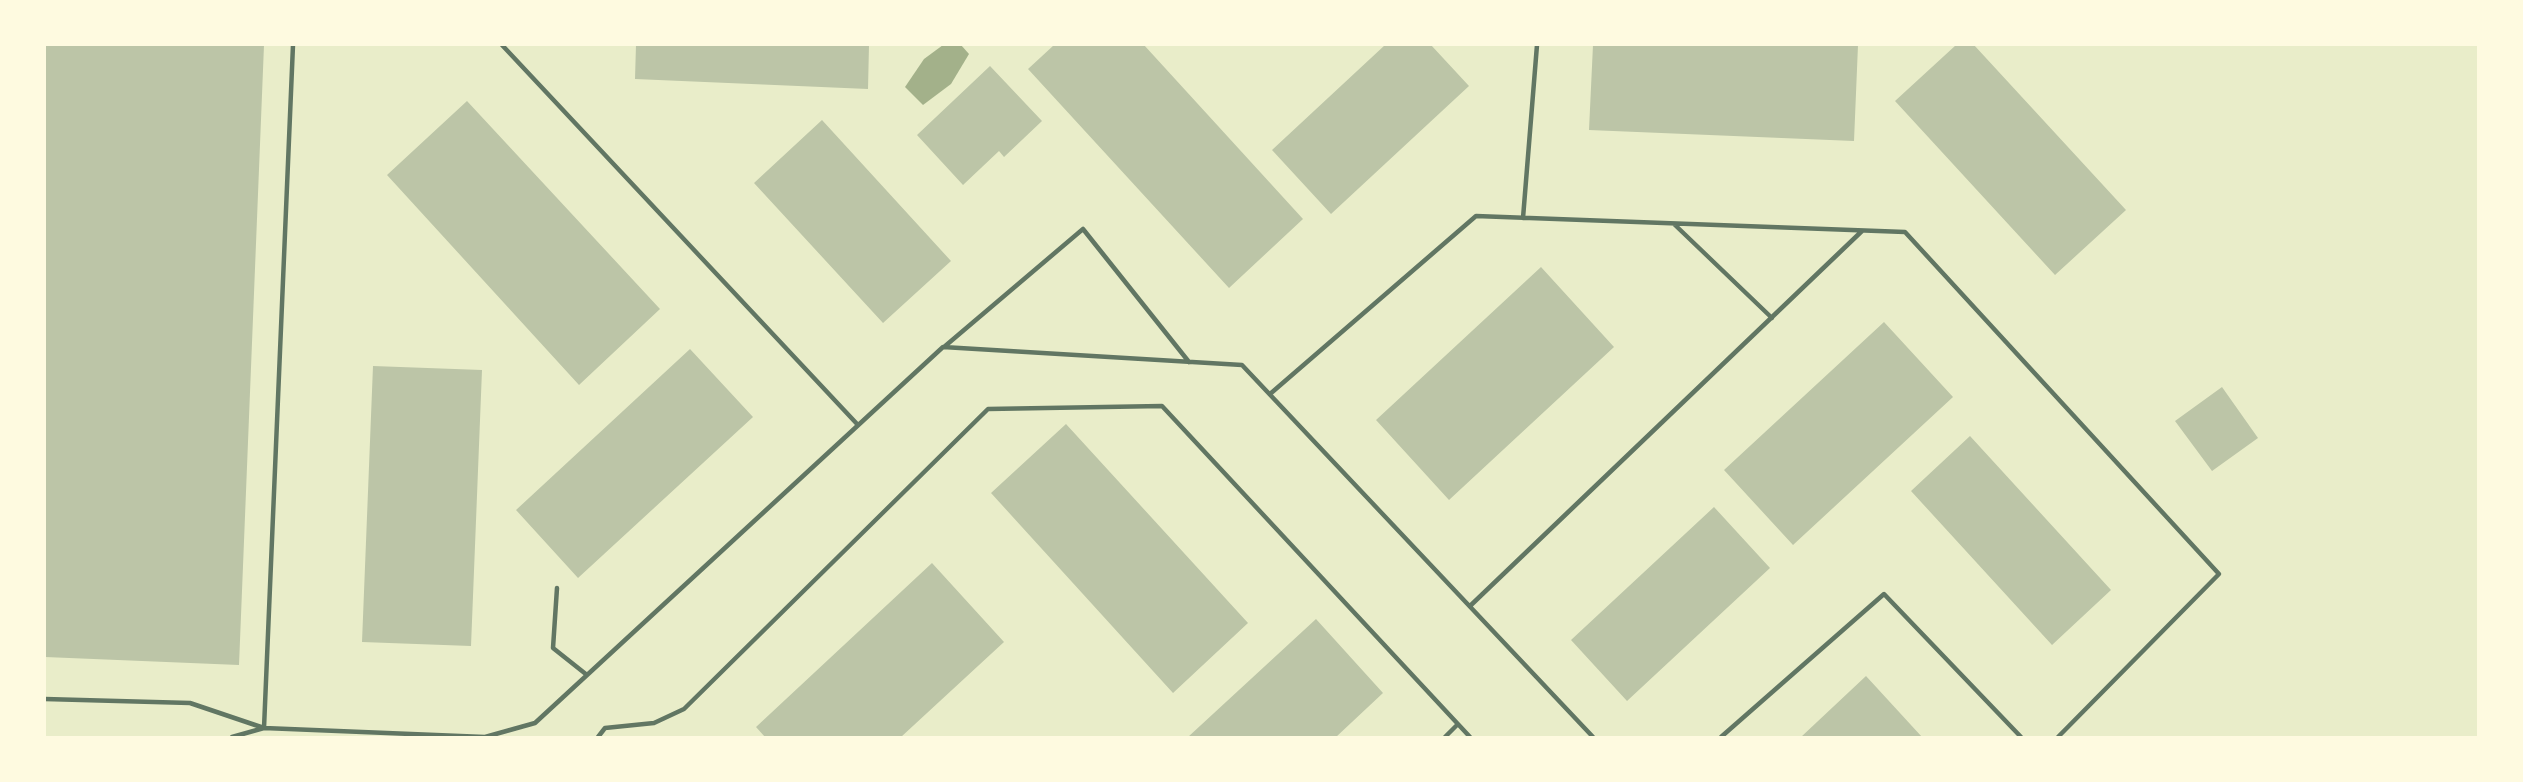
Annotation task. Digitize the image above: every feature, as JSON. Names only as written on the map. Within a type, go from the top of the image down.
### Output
[{"type":"lane","points":[[264,728],[293,45]]},
{"type":"lane","points":[[502,45],[858,425]]},
{"type":"lane","points":[[1522,218],[1537,45]]},
{"type":"lane","points":[[1270,394],[1476,216],[1905,232],[2219,574],[2058,737]]},
{"type":"lane","points":[[1674,224],[1772,318]]},
{"type":"lane","points":[[45,699],[190,703],[264,728],[485,737],[535,723],[943,347],[1083,229],[1189,362]]},
{"type":"lane","points":[[1470,606],[1862,231]]},
{"type":"lane","points":[[943,347],[1242,365],[1593,737]]},
{"type":"lane","points":[[598,737],[605,728],[654,723],[684,709],[988,409],[1162,406],[1470,737]]},
{"type":"lane","points":[[557,588],[554,648],[587,675]]},
{"type":"lane","points":[[1721,737],[1884,594],[2021,737]]},
{"type":"lane","points":[[1445,737],[1458,724]]},
{"type":"lane","points":[[232,737],[264,728]]},
{"type":"shaded area","points":[[943,45],[961,45],[969,54],[951,84],[923,105],[905,87],[924,59]]},
{"type":"building","points":[[45,45],[264,45],[239,665],[45,657]]},
{"type":"building","points":[[636,45],[869,45],[868,89],[635,79]]},
{"type":"building","points":[[1054,45],[1144,45],[1303,219],[1229,288],[1028,69]]},
{"type":"building","points":[[1385,45],[1431,45],[1469,86],[1331,214],[1272,150]]},
{"type":"building","points":[[1593,45],[1858,45],[1854,141],[1589,130]]},
{"type":"building","points":[[1956,45],[1974,45],[2126,210],[2055,275],[1895,101]]},
{"type":"building","points":[[990,66],[1042,121],[1004,157],[999,151],[963,185],[917,135]]},
{"type":"building","points":[[467,101],[660,309],[579,385],[387,175]]},
{"type":"building","points":[[822,120],[951,261],[883,323],[754,183]]},
{"type":"building","points":[[1541,267],[1614,347],[1449,500],[1376,420]]},
{"type":"building","points":[[1884,322],[1953,397],[1793,545],[1724,470]]},
{"type":"building","points":[[690,349],[753,417],[578,578],[516,510]]},
{"type":"building","points":[[373,366],[482,370],[471,646],[362,642]]},
{"type":"building","points":[[2222,387],[2258,438],[2212,471],[2175,421]]},
{"type":"building","points":[[1066,424],[1248,623],[1173,693],[991,493]]},
{"type":"building","points":[[1970,436],[2111,590],[2052,645],[1911,491]]},
{"type":"building","points":[[1714,507],[1770,568],[1627,701],[1571,640]]},
{"type":"building","points":[[932,563],[1004,642],[901,737],[765,737],[756,727]]},
{"type":"building","points":[[1316,619],[1383,693],[1336,737],[1188,737]]},
{"type":"building","points":[[1866,676],[1922,737],[1801,737]]}]
